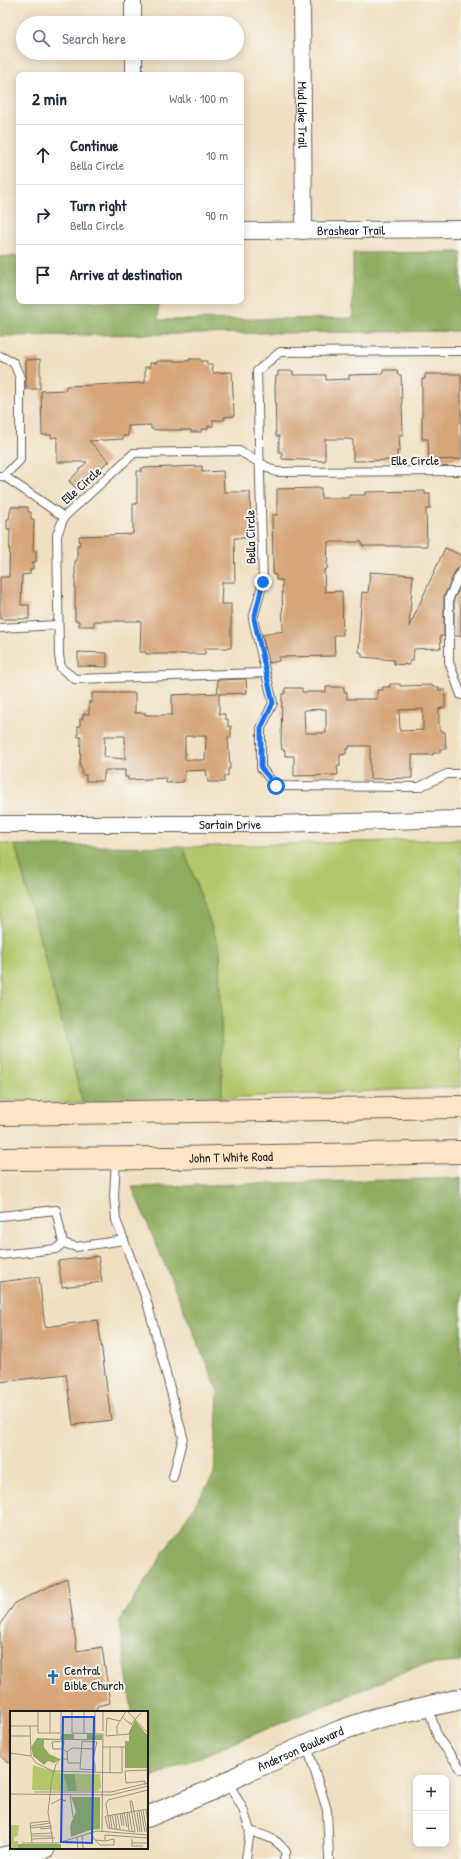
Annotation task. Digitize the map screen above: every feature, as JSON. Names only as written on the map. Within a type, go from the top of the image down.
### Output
[{"type":"main road","points":[[0,1114],[461,1107]]},
{"type":"main road","name":"John T White Road","points":[[0,1159],[461,1152]]},
{"type":"street","points":[[133,0],[134,16]]},
{"type":"street","name":"Mud Lake Trail","points":[[302,0],[304,231]]},
{"type":"street","points":[[134,60],[134,72]]},
{"type":"street","name":"Brashear Trail","points":[[244,231],[461,229]]},
{"type":"street","name":"Sartain Drive","points":[[0,824],[265,824],[461,819]]},
{"type":"street","name":"Anderson Boulevard","points":[[148,1817],[339,1731],[377,1718],[461,1699]]},
{"type":"street","points":[[10,1857],[41,1849]]},
{"type":"lane","name":"Bella Circle","points":[[461,351],[280,352],[257,371],[263,582],[254,619],[273,703],[261,728],[261,768],[276,786],[419,787],[447,774],[461,774]]},
{"type":"lane","points":[[0,356],[14,363],[20,378],[20,460],[2,476],[64,517]]},
{"type":"lane","name":"Elle Circle","points":[[265,673],[75,678],[61,668],[58,625],[57,535],[64,517],[134,453],[239,451],[260,461],[276,472],[461,472]]},
{"type":"lane","points":[[461,572],[449,598],[449,662],[461,695]]},
{"type":"lane","points":[[0,628],[58,625]]},
{"type":"lane","points":[[116,1158],[114,1196],[116,1220],[146,1298],[183,1436],[173,1477]]},
{"type":"lane","points":[[0,1216],[56,1210],[63,1243]]},
{"type":"lane","points":[[63,1243],[76,1247],[124,1240]]},
{"type":"lane","points":[[0,1255],[56,1249],[63,1243]]},
{"type":"lane","points":[[428,1707],[438,1738],[461,1769]]},
{"type":"lane","points":[[306,1745],[327,1810],[329,1859]]},
{"type":"lane","points":[[228,1782],[243,1809],[250,1831],[246,1859]]},
{"type":"lane","points":[[250,1831],[272,1838],[281,1844],[286,1852],[284,1859]]},
{"type":"green space","points":[[461,252],[461,331],[0,336],[0,257],[16,256],[16,304],[158,304],[158,320],[353,318],[353,253]]},
{"type":"green space","points":[[461,839],[461,1087],[222,1098],[220,950],[183,847]]},
{"type":"green space","points":[[0,843],[15,845],[83,1103],[0,1102]]},
{"type":"green space","points":[[15,845],[183,847],[220,950],[222,1098],[83,1103]]},
{"type":"green space","points":[[461,1178],[461,1662],[421,1665],[148,1779],[148,1711],[132,1711],[119,1622],[214,1475],[218,1391],[132,1187]]},
{"type":"building","points":[[40,359],[40,389],[26,389],[26,360]]},
{"type":"building","points":[[189,359],[200,359],[200,361],[207,361],[207,365],[212,365],[213,373],[232,372],[234,416],[224,417],[225,420],[213,420],[213,426],[208,426],[208,429],[201,429],[201,432],[191,432],[191,430],[151,429],[151,425],[128,426],[128,436],[123,436],[123,439],[89,441],[110,462],[107,462],[79,491],[69,481],[87,462],[57,462],[57,437],[51,438],[51,435],[42,435],[41,391],[66,390],[66,386],[145,383],[145,367],[150,367],[150,363],[157,363],[157,361],[189,361]]},
{"type":"building","points":[[383,370],[397,370],[398,375],[401,375],[403,435],[399,435],[400,451],[397,451],[397,460],[353,461],[353,440],[347,439],[325,439],[325,461],[282,459],[282,452],[279,452],[279,436],[276,436],[275,386],[278,371],[293,371],[293,375],[326,375],[326,380],[349,379],[349,375],[383,374]]},
{"type":"building","points":[[425,374],[461,374],[461,459],[429,460],[428,439],[422,439],[422,379],[425,379]]},
{"type":"building","points":[[202,466],[202,472],[223,471],[224,492],[250,492],[251,538],[234,538],[235,582],[222,582],[221,604],[231,604],[231,648],[205,648],[205,654],[146,654],[146,652],[140,652],[141,621],[94,621],[94,626],[79,626],[79,621],[75,621],[75,561],[77,561],[77,545],[80,545],[79,536],[133,534],[133,504],[137,504],[137,471],[142,471],[141,468]]},
{"type":"building","points":[[321,488],[321,498],[349,498],[349,495],[365,495],[365,492],[425,491],[425,494],[430,494],[430,509],[426,509],[427,546],[362,546],[362,542],[328,542],[327,569],[324,570],[325,592],[342,591],[343,635],[334,635],[335,656],[279,657],[279,661],[269,663],[262,635],[283,631],[282,580],[276,580],[276,575],[273,575],[272,515],[277,515],[277,489]]},
{"type":"building","points":[[11,507],[28,507],[28,512],[31,512],[31,519],[34,519],[33,551],[36,551],[36,562],[33,562],[33,569],[30,569],[30,574],[22,575],[21,605],[29,605],[29,619],[0,619],[0,577],[9,577],[10,529],[7,529],[7,519],[9,519]]},
{"type":"building","points":[[445,548],[461,555],[461,567],[456,570],[444,596],[444,636],[440,636],[441,648],[414,649],[413,661],[410,660],[409,665],[394,664],[394,660],[362,657],[362,653],[359,652],[359,635],[362,592],[368,593],[370,572],[413,575],[409,627]]},
{"type":"building","points":[[461,585],[461,636],[454,636],[454,599]]},
{"type":"building","points":[[78,652],[107,653],[107,667],[78,666]]},
{"type":"building","points":[[246,679],[247,693],[219,694],[219,714],[225,714],[225,719],[228,719],[228,727],[231,726],[231,737],[228,737],[230,769],[228,769],[228,776],[224,776],[224,782],[208,782],[206,770],[185,771],[183,782],[166,783],[166,778],[128,780],[128,777],[125,777],[125,770],[105,770],[103,781],[86,781],[86,775],[82,775],[82,768],[80,768],[81,737],[78,737],[78,726],[80,726],[80,719],[83,719],[83,714],[89,714],[89,702],[92,702],[92,693],[135,693],[135,713],[145,713],[145,715],[172,715],[172,695],[218,693],[217,680]],"holes":[[[105,736],[125,736],[125,759],[104,757]],[[185,736],[206,736],[205,760],[185,760]]]},
{"type":"building","points":[[390,684],[400,684],[400,686],[432,685],[432,687],[439,687],[439,690],[445,690],[445,707],[439,709],[439,730],[445,732],[446,749],[440,749],[440,753],[433,753],[433,755],[412,755],[412,778],[370,779],[370,746],[349,746],[349,749],[346,749],[346,754],[340,755],[340,766],[337,766],[338,775],[294,776],[294,756],[285,756],[285,750],[282,750],[281,743],[282,694],[285,694],[285,688],[302,688],[302,692],[326,692],[326,687],[344,687],[344,692],[347,692],[347,699],[377,699],[377,690],[383,690],[383,687],[390,687]],"holes":[[[326,709],[326,733],[305,733],[304,710]],[[423,709],[423,730],[400,731],[399,710]]]},
{"type":"building","points":[[98,1256],[102,1282],[62,1287],[58,1261]]},
{"type":"building","points":[[39,1277],[45,1327],[98,1320],[111,1420],[73,1425],[66,1374],[0,1382],[0,1282]]},
{"type":"building","name":"Central Bible Church","points":[[67,1578],[77,1651],[102,1647],[110,1703],[97,1706],[96,1711],[10,1711],[10,1763],[0,1756],[0,1624],[16,1602]]},
{"type":"place","name":"Central Bible Church","points":[[53,1677]]},
{"type":"route","points":[[263,582],[254,619],[273,703],[261,728],[261,768],[276,786]]}]
